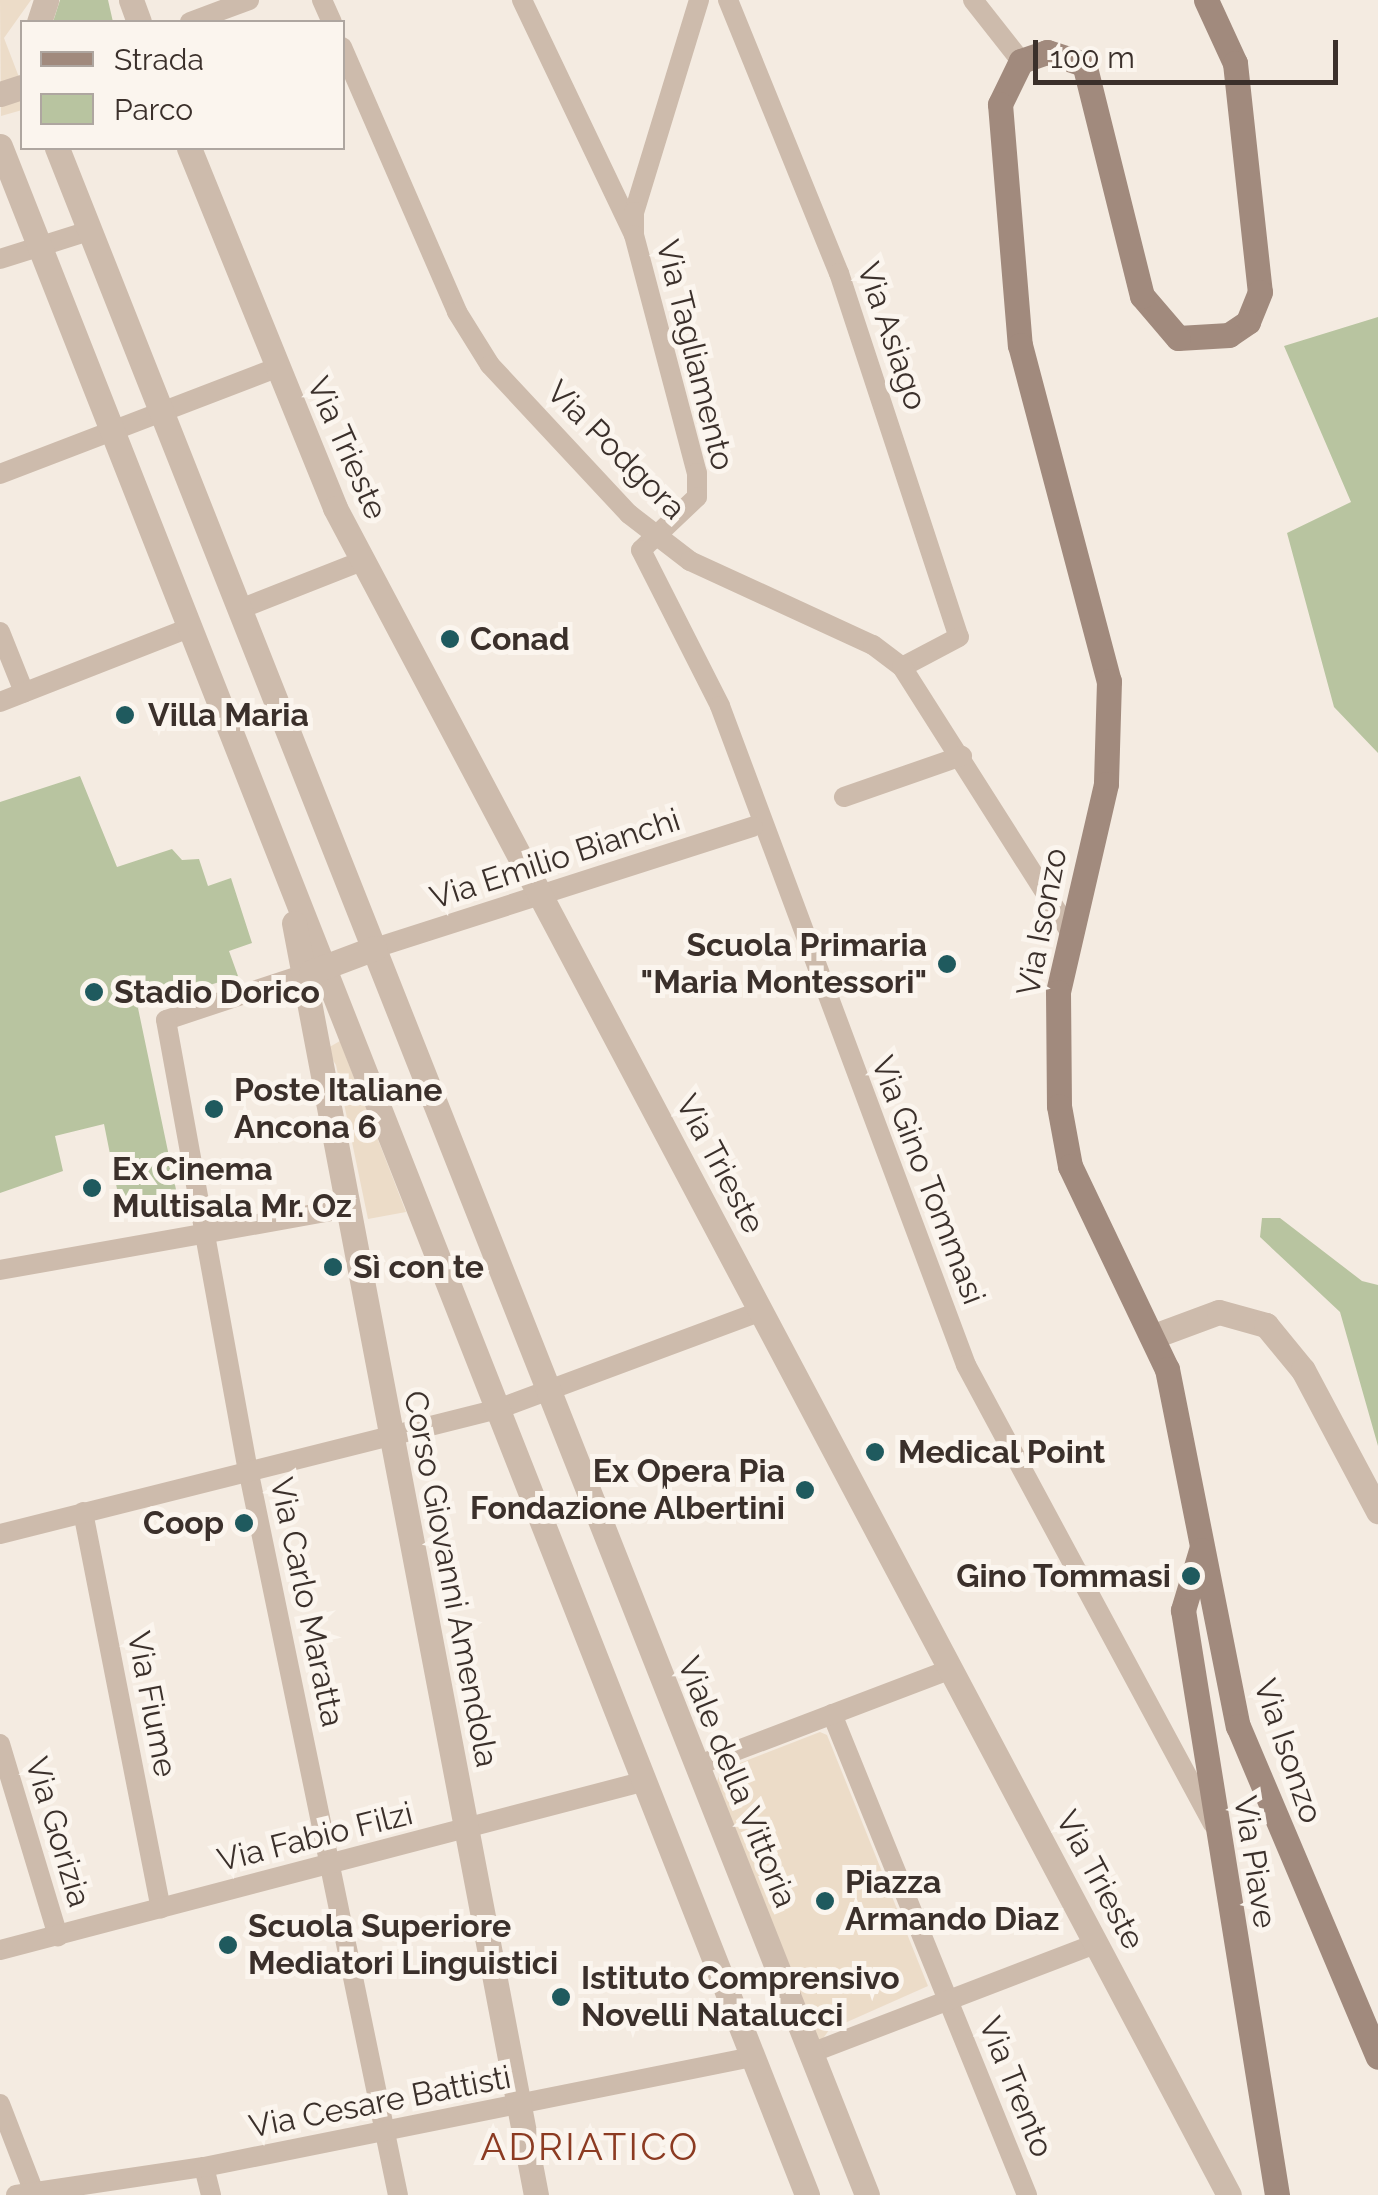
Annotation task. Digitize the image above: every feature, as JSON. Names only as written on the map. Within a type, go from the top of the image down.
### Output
[{"type":"main road","points":[[1198,0],[1239,139]]},
{"type":"main road","points":[[1021,60],[1047,52],[1084,64],[1142,296],[1178,338],[1229,336],[1256,308],[1260,292],[1239,139],[1236,64],[1206,0]]},
{"type":"main road","name":"Via Isonzo","points":[[1021,60],[1000,104],[1020,345],[1109,681],[1106,784],[1068,930],[1057,1051],[1070,1166],[1154,1336],[1250,1760],[1378,2058]]},
{"type":"main road","name":"Via Piave","points":[[1203,1541],[1183,1610],[1277,2195]]},
{"type":"main road","points":[[1183,1610],[1198,1596],[1215,1606]]},
{"type":"street","points":[[195,20],[249,0]]},
{"type":"street","points":[[522,0],[634,235]]},
{"type":"street","name":"Via Tagliamento","points":[[657,536],[697,497],[697,473],[634,235],[636,192],[699,0]]},
{"type":"street","name":"Via Asiago","points":[[728,0],[839,273],[959,637],[902,668]]},
{"type":"street","points":[[973,0],[1021,60]]},
{"type":"street","name":"Via Podgora","points":[[345,54],[456,312],[490,365],[657,536],[690,561],[873,644],[902,668],[962,756],[1068,930]]},
{"type":"street","points":[[0,146],[191,628],[0,702]]},
{"type":"street","name":"Viale della Vittoria","points":[[58,150],[867,2195]]},
{"type":"street","name":"Via Trieste","points":[[190,150],[276,368],[362,561],[1229,2195]]},
{"type":"street","points":[[0,260],[90,231]]},
{"type":"street","points":[[0,474],[276,368]]},
{"type":"street","name":"Via Gino Tommasi","points":[[657,536],[641,550],[720,706],[966,1365],[1216,1829]]},
{"type":"street","points":[[240,609],[362,561]]},
{"type":"street","name":"Corso Giovanni Amendola","points":[[191,628],[286,879],[313,971],[348,1208],[536,2195]]},
{"type":"street","points":[[0,632],[24,692]]},
{"type":"street","points":[[844,796],[962,756]]},
{"type":"street","name":"Via Emilio Bianchi","points":[[375,948],[752,828]]},
{"type":"street","points":[[375,948],[313,971],[498,1409],[807,2195]]},
{"type":"street","name":"Via Carlo Maratta","points":[[313,971],[166,1020],[248,1470],[333,1863],[398,2195]]},
{"type":"street","points":[[0,1270],[204,1230],[348,1208]]},
{"type":"street","points":[[0,1534],[498,1409],[762,1310]]},
{"type":"street","points":[[1154,1336],[1219,1312],[1266,1325],[1303,1370],[1378,1511]]},
{"type":"street","name":"Via Fiume","points":[[83,1512],[162,1908]]},
{"type":"street","points":[[696,1766],[952,1669]]},
{"type":"street","points":[[832,1714],[950,2000]]},
{"type":"street","name":"Via Gorizia","points":[[0,1744],[58,1936]]},
{"type":"street","name":"Via Fabio Filzi","points":[[0,1950],[645,1782]]},
{"type":"street","points":[[811,2053],[1097,1944]]},
{"type":"street","name":"Via Trento","points":[[950,2000],[1026,2195]]},
{"type":"street","name":"Via Cesare Battisti","points":[[25,2193],[204,2168],[752,2057]]},
{"type":"street","points":[[0,2104],[25,2193]]},
{"type":"street","points":[[204,2168],[211,2195]]},
{"type":"green space","points":[[60,0],[108,0],[113,20],[54,20]]},
{"type":"green space","points":[[1378,317],[1378,753],[1334,707],[1287,533],[1351,502],[1284,346]]},
{"type":"green space","name":"Stadio Dorico","points":[[80,776],[117,867],[172,849],[182,860],[199,859],[208,886],[231,878],[252,943],[229,951],[238,976],[138,1008],[179,1204],[122,1214],[104,1124],[55,1136],[63,1171],[0,1193],[0,802]]},
{"type":"green space","points":[[1262,1218],[1280,1218],[1362,1281],[1378,1285],[1378,1446],[1340,1312],[1260,1237]]},
{"type":"shaded area","points":[[0,0],[31,0],[4,38],[20,80],[20,111],[1,116]]},
{"type":"shaded area","points":[[340,1041],[406,1212],[368,1219],[336,1065],[326,1049]]},
{"type":"shaded area","name":"Piazza Armando Diaz","points":[[820,1732],[827,1735],[928,1986],[829,2030],[822,2040],[810,2037],[716,1783],[722,1770]]},
{"type":"place","name":"Conad","points":[[450,639]]},
{"type":"place","name":"Villa Maria","points":[[125,715]]},
{"type":"place","name":"Scuola Primaria \"Maria Montessori\"","points":[[947,964]]},
{"type":"place","name":"Stadio Dorico","points":[[94,992]]},
{"type":"place","name":"Poste Italiane Ancona 6","points":[[214,1109]]},
{"type":"place","name":"Ex Cinema Multisala Mr. Oz","points":[[92,1188]]},
{"type":"place","name":"Sì con te","points":[[333,1267]]},
{"type":"place","name":"Medical Point","points":[[875,1452]]},
{"type":"place","name":"Ex Opera Pia Fondazione Albertini","points":[[805,1490]]},
{"type":"place","name":"Coop","points":[[244,1523]]},
{"type":"place","name":"Gino Tommasi","points":[[1191,1576]]},
{"type":"place","name":"Piazza Armando Diaz","points":[[825,1901]]},
{"type":"place","name":"Scuola Superiore Mediatori Linguistici","points":[[228,1945]]},
{"type":"place","name":"Istituto Comprensivo Novelli Natalucci","points":[[561,1997]]},
{"type":"district","name":"ADRIATICO","points":[[590,2147]]}]
